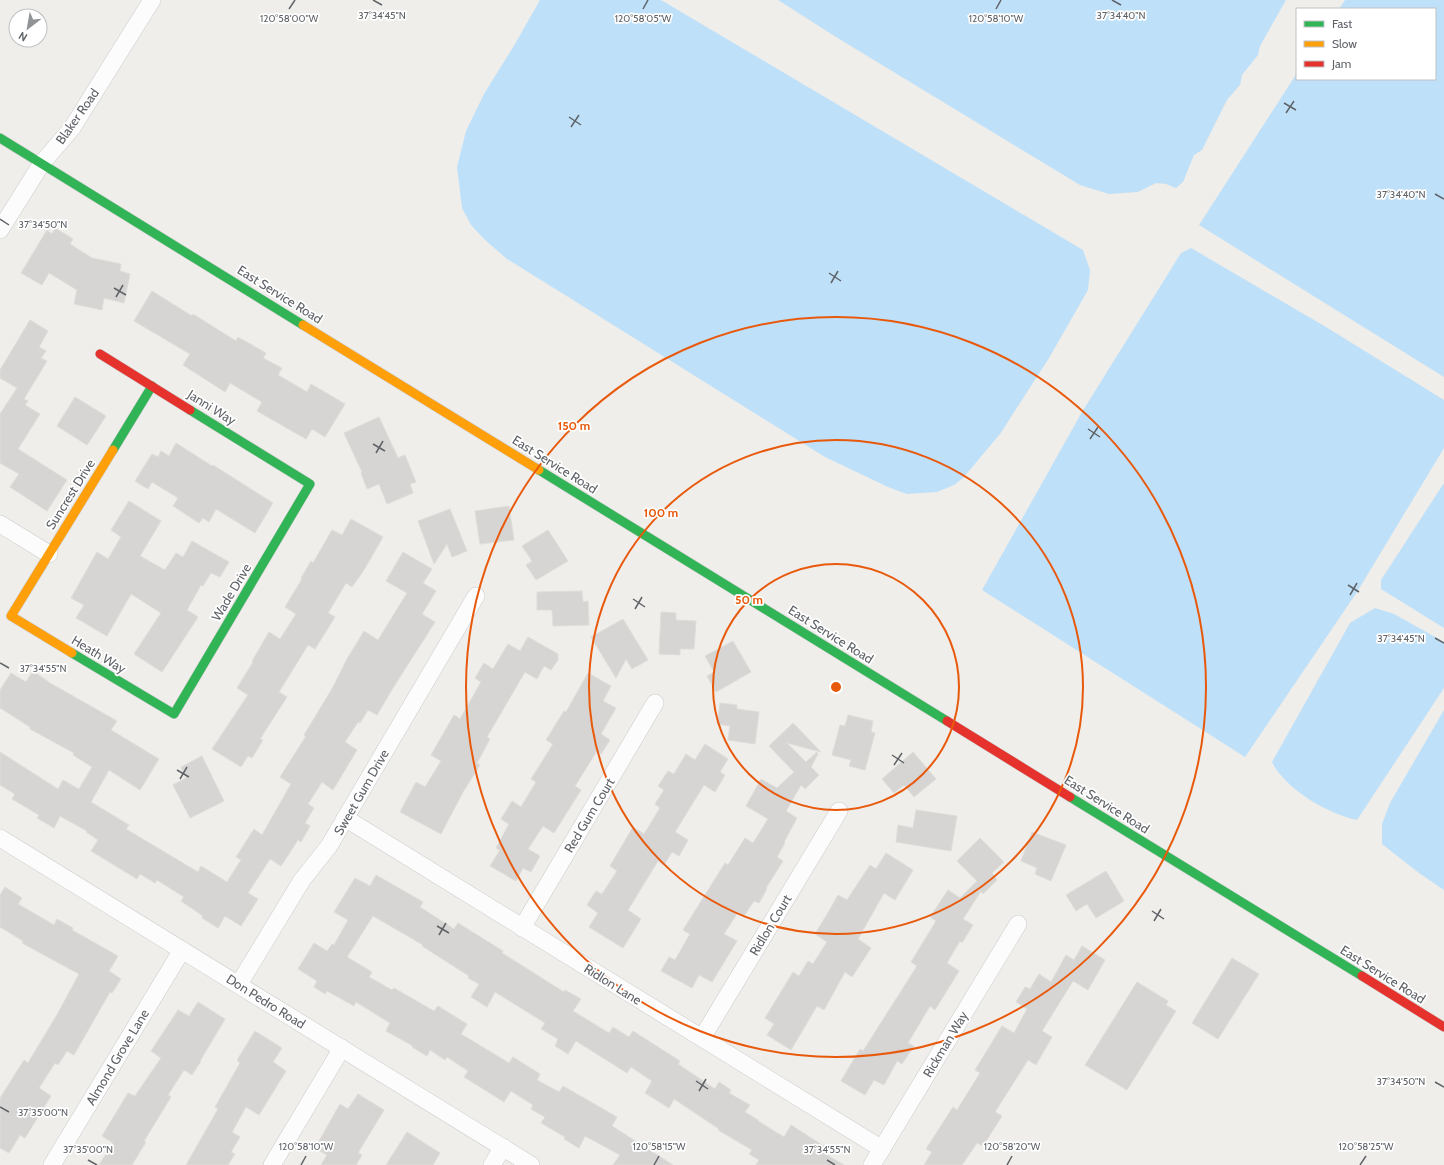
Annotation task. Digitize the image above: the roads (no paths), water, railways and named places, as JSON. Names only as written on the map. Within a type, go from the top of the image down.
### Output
[{"type":"street","name":"Blaker Road","points":[[0,230],[42,163],[72,128],[152,0]]},
{"type":"street","name":"East Service Road","points":[[0,138],[1444,1027]]},
{"type":"street","name":"Janni Way","points":[[100,354],[310,484]]},
{"type":"street","name":"Suncrest Drive","points":[[11,616],[152,386]]},
{"type":"street","name":"Wade Drive","points":[[174,714],[310,484]]},
{"type":"street","points":[[0,524],[49,554]]},
{"type":"street","name":"Sweet Gum Drive","points":[[239,984],[302,880],[329,846],[476,596]]},
{"type":"street","name":"Heath Way","points":[[11,616],[174,714]]},
{"type":"street","name":"Red Gum Court","points":[[522,928],[656,704]]},
{"type":"street","name":"Ridlon Court","points":[[702,1038],[839,812]]},
{"type":"street","name":"Ridlon Lane","points":[[346,818],[882,1149]]},
{"type":"street","name":"Don Pedro Road","points":[[0,838],[532,1165]]},
{"type":"street","name":"Rickman Way","points":[[872,1165],[1018,924]]},
{"type":"street","name":"Almond Grove Lane","points":[[52,1165],[182,950]]},
{"type":"street","points":[[272,1165],[342,1048]]},
{"type":"street","points":[[492,1165],[503,1147]]},
{"type":"water","points":[[540,0],[661,0],[1083,250],[1090,270],[1088,290],[1049,358],[1000,434],[963,478],[954,485],[937,492],[907,494],[888,487],[825,457],[507,259],[484,239],[471,225],[462,208],[457,167],[466,131],[484,94]]},
{"type":"water","points":[[778,0],[1286,0],[1260,46],[1258,55],[1242,75],[1240,85],[1227,100],[1202,150],[1194,155],[1183,182],[1176,188],[1166,184],[1156,183],[1138,192],[1109,194],[1080,185],[836,37]]},
{"type":"water","points":[[1345,0],[1444,0],[1444,377],[1199,225],[1296,75],[1296,80],[1436,80],[1436,8],[1340,8]]},
{"type":"water","points":[[1191,248],[1326,327],[1444,400],[1444,448],[1357,592],[1245,757],[982,590],[1082,412],[1181,253]]},
{"type":"water","points":[[1444,483],[1444,628],[1381,589],[1381,580]]},
{"type":"water","points":[[1375,608],[1394,614],[1444,642],[1444,688],[1357,820],[1333,812],[1308,799],[1287,782],[1272,762],[1350,623]]},
{"type":"water","points":[[1444,710],[1444,890],[1419,873],[1382,844],[1382,824],[1390,803]]}]
